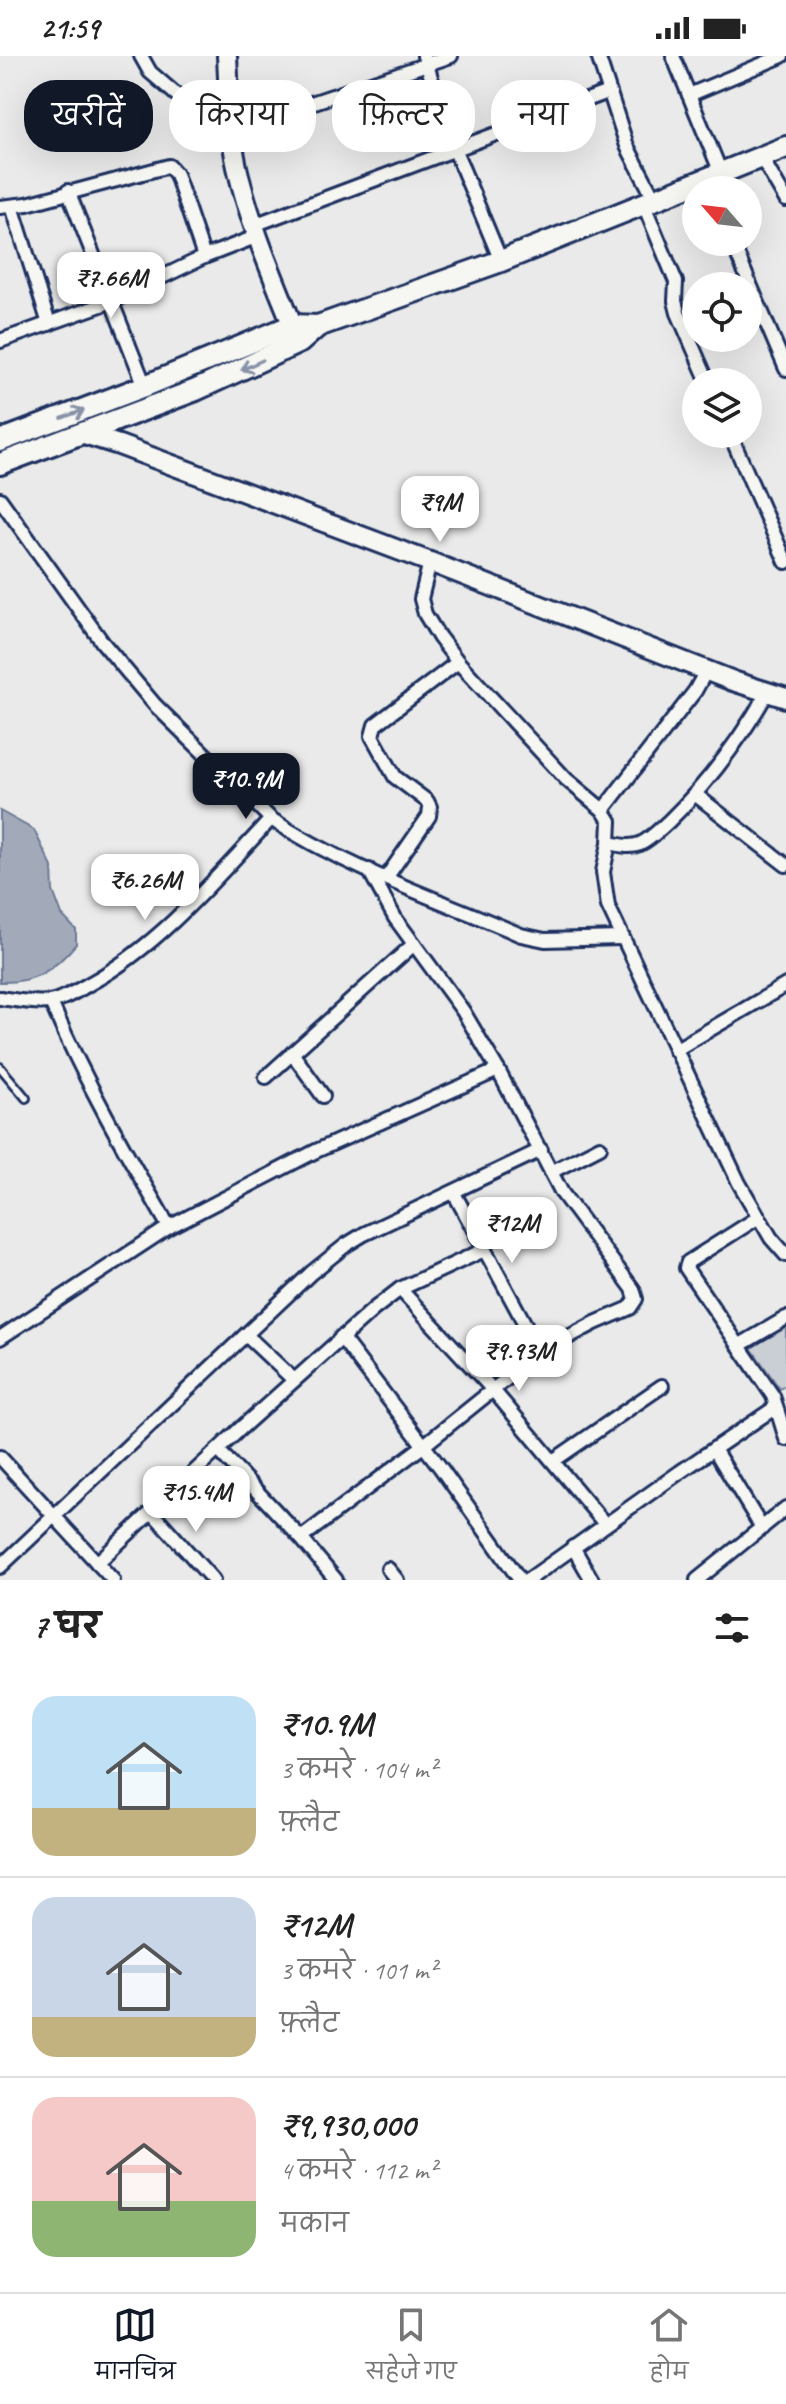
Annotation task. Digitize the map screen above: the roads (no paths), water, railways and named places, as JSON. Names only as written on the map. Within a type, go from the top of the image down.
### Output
[{"type":"main road","points":[[227,56],[228,80]]},
{"type":"main road","points":[[722,176],[786,147]]},
{"type":"main road","points":[[235,152],[256,230],[296,334]]},
{"type":"main road","points":[[0,441],[145,386],[501,261],[682,191]]},
{"type":"main road","points":[[0,464],[196,390],[296,334]]},
{"type":"main road","points":[[81,433],[430,562],[706,671],[786,698]]},
{"type":"street","points":[[141,56],[150,72],[169,88]]},
{"type":"street","points":[[316,100],[426,60],[451,56]]},
{"type":"street","points":[[598,56],[676,282],[678,313],[702,368]]},
{"type":"street","points":[[673,56],[689,95],[711,176]]},
{"type":"street","points":[[689,95],[784,57]]},
{"type":"street","points":[[426,60],[432,80]]},
{"type":"street","points":[[475,140],[608,92]]},
{"type":"street","points":[[0,341],[112,301],[256,230],[444,152]]},
{"type":"street","points":[[456,152],[501,261]]},
{"type":"street","points":[[761,157],[786,200]]},
{"type":"street","points":[[49,324],[6,206],[169,166],[176,174],[204,257]]},
{"type":"street","points":[[68,191],[145,386]]},
{"type":"street","points":[[738,256],[786,369]]},
{"type":"street","points":[[736,448],[786,562]]},
{"type":"street","points":[[0,499],[64,591],[155,705],[271,819],[386,878],[521,935],[545,940],[621,938]]},
{"type":"street","points":[[430,562],[421,599],[425,614],[439,637],[458,662],[566,779],[603,810],[610,821],[603,887],[621,938],[739,1183],[771,1238],[786,1255]]},
{"type":"street","points":[[386,878],[429,816],[430,807],[427,801],[395,777],[371,731],[458,662]]},
{"type":"street","points":[[603,810],[695,691],[706,671]]},
{"type":"street","points":[[609,843],[627,847],[640,843],[696,795],[746,729],[767,693]]},
{"type":"street","points":[[696,795],[786,865]]},
{"type":"street","points":[[0,998],[51,1002],[111,972],[177,918],[271,819]]},
{"type":"street","points":[[301,1538],[540,1352],[630,1308],[636,1299],[633,1289],[577,1215],[463,1011],[395,918],[369,870]]},
{"type":"street","points":[[266,1077],[414,944]]},
{"type":"street","points":[[675,1050],[785,989]]},
{"type":"street","points":[[51,1002],[95,1098],[169,1227]]},
{"type":"street","points":[[292,1053],[323,1096]]},
{"type":"street","points":[[0,1338],[169,1227],[316,1151],[498,1070]]},
{"type":"street","points":[[551,1172],[600,1147]]},
{"type":"street","points":[[0,1567],[311,1273],[346,1245],[541,1150]]},
{"type":"street","points":[[454,1193],[540,1352]]},
{"type":"street","points":[[759,1217],[688,1262],[686,1268],[775,1401],[786,1439]]},
{"type":"street","points":[[97,1563],[341,1337],[400,1289],[484,1250]]},
{"type":"street","points":[[400,1289],[493,1390],[605,1524]]},
{"type":"street","points":[[740,1345],[786,1318]]},
{"type":"street","points":[[246,1335],[294,1380]]},
{"type":"street","points":[[341,1337],[520,1580]]},
{"type":"street","points":[[553,1461],[662,1386]]},
{"type":"street","points":[[528,1580],[714,1449],[775,1401],[786,1388]]},
{"type":"street","points":[[714,1449],[762,1528]]},
{"type":"street","points":[[218,1450],[336,1580]]},
{"type":"street","points":[[0,1457],[113,1580]]},
{"type":"street","points":[[697,1580],[786,1508]]},
{"type":"street","points":[[152,1512],[213,1580]]},
{"type":"street","points":[[573,1547],[592,1580]]},
{"type":"street","points":[[711,1568],[719,1580]]},
{"type":"street","points":[[388,1569],[397,1580]]},
{"type":"lane","points":[[0,1067],[26,1098]]},
{"type":"water","points":[[0,811],[34,830],[52,867],[53,891],[62,915],[76,930],[76,944],[52,968],[34,977],[12,982],[0,982]]}]
